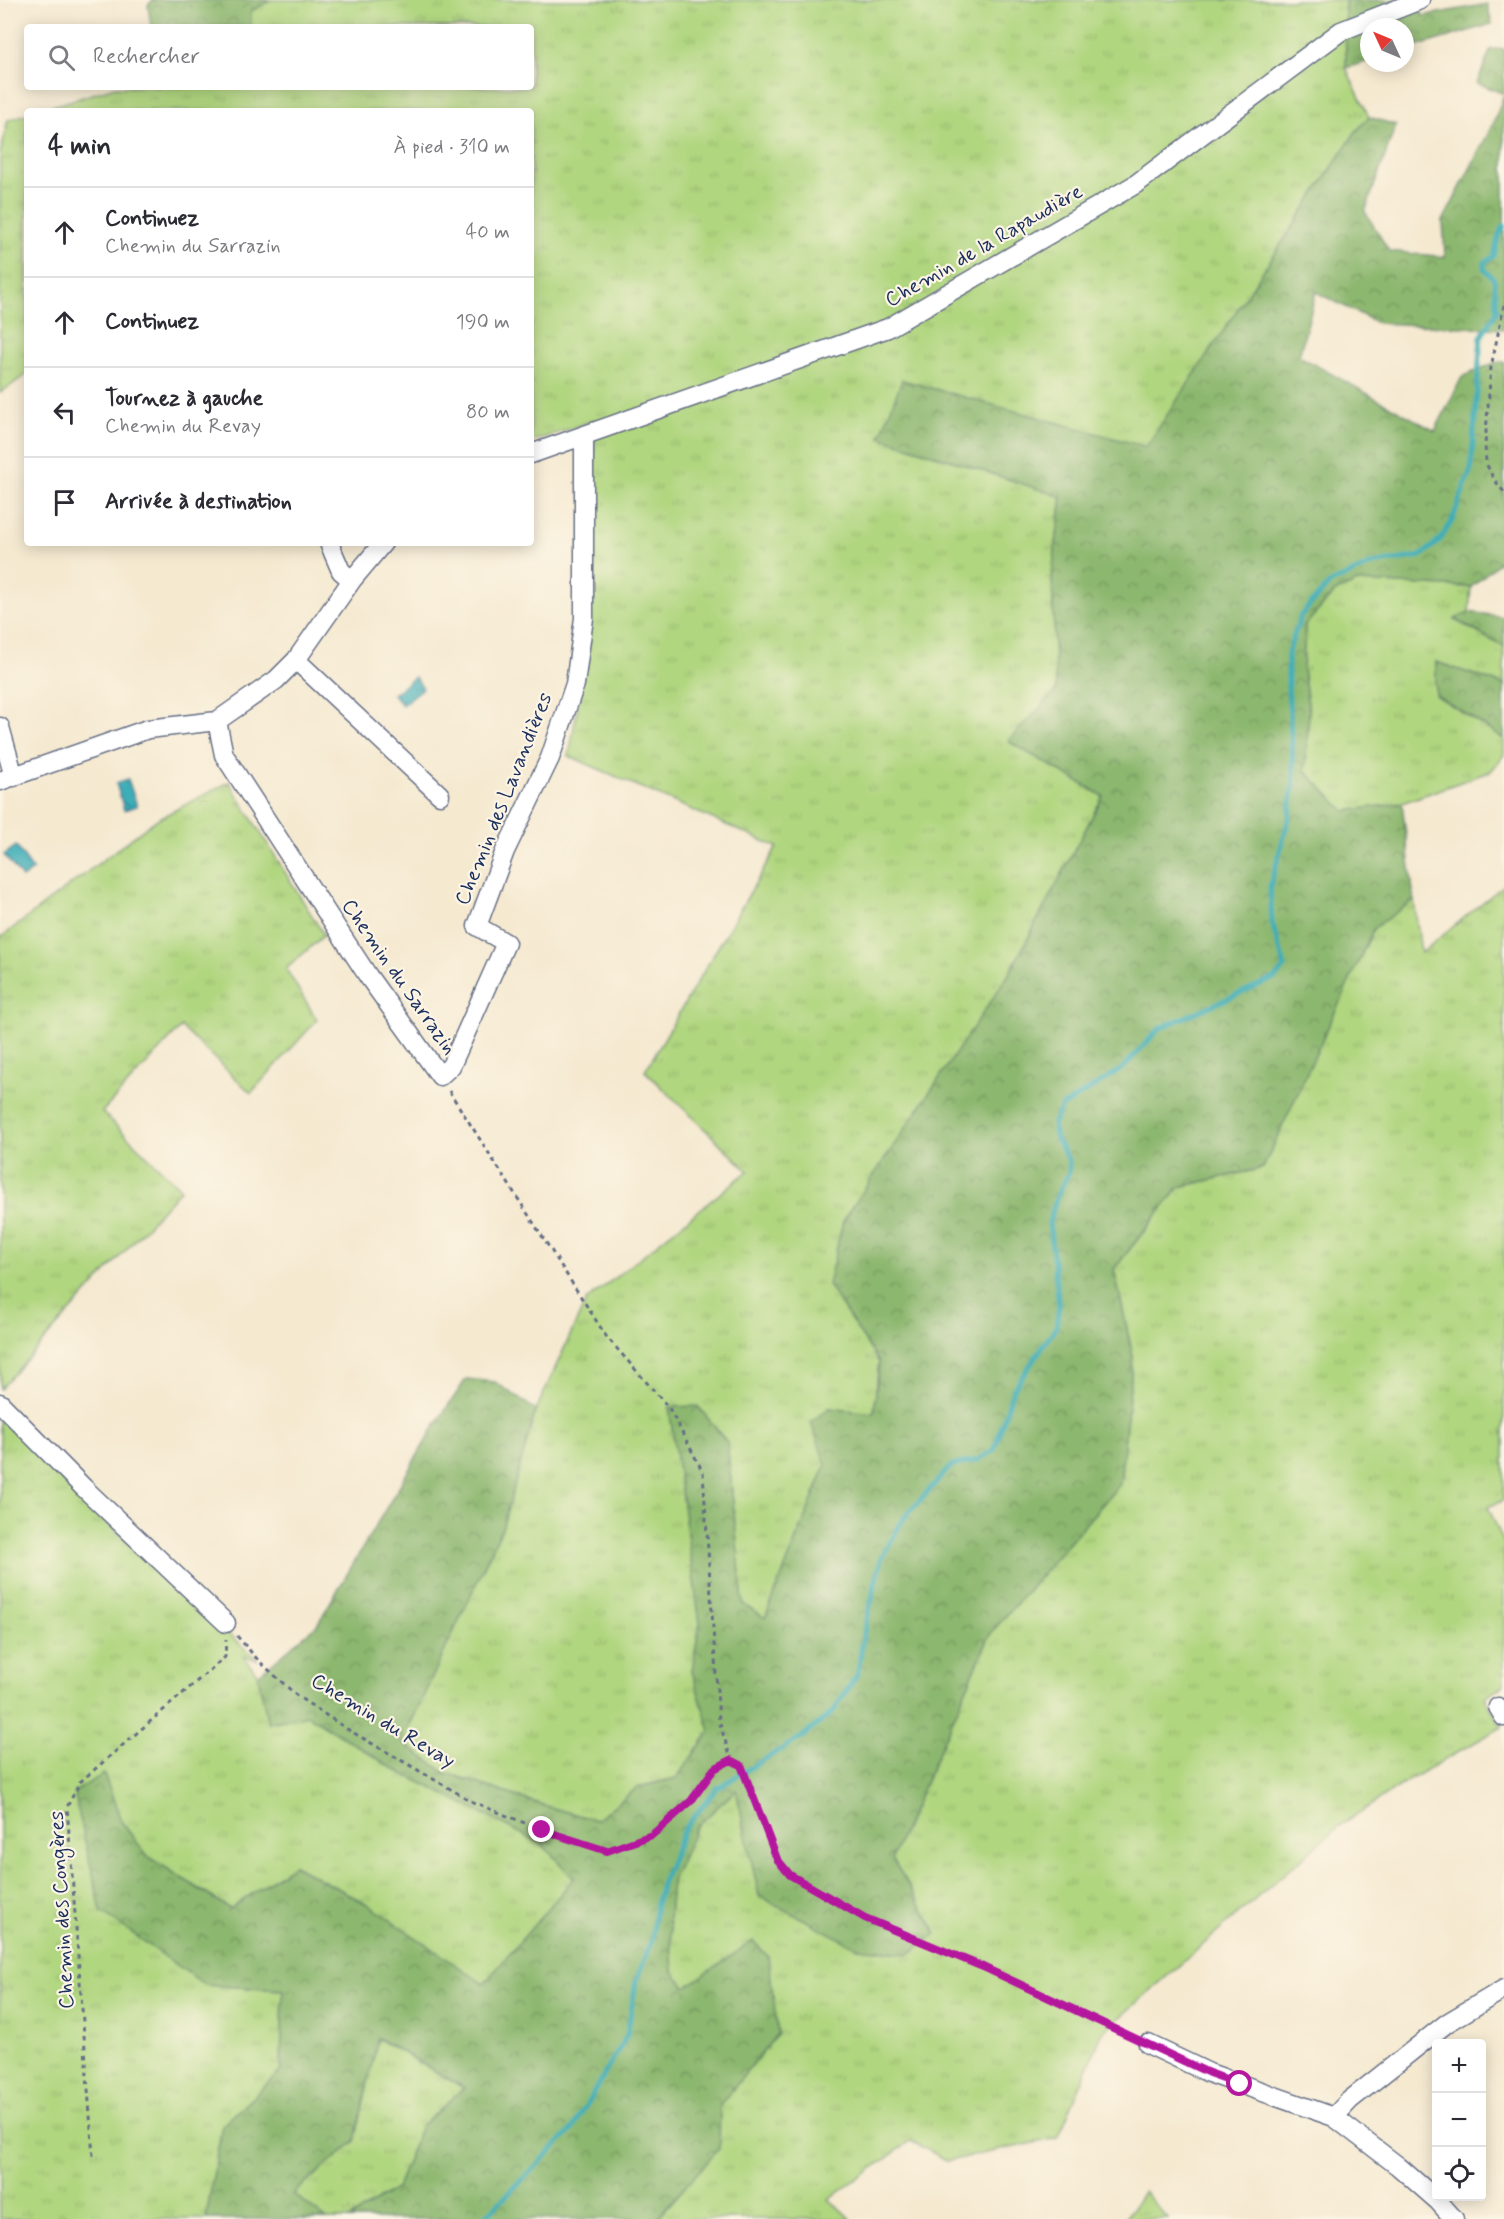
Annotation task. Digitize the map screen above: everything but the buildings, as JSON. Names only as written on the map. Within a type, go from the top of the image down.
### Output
[{"type":"street","name":"Chemin de la Rapaudière","points":[[534,453],[888,328],[1136,184],[1341,31],[1420,0]]},
{"type":"street","name":"Chemin des Lavandières","points":[[440,1076],[451,1066],[506,943],[477,926],[505,851],[550,758],[575,684],[584,618],[584,436]]},
{"type":"street","points":[[321,546],[346,575]]},
{"type":"street","points":[[331,546],[346,575]]},
{"type":"street","points":[[0,726],[7,779],[148,729],[217,721],[276,680],[296,660],[346,575],[380,546]]},
{"type":"street","points":[[296,660],[440,795]]},
{"type":"street","name":"Chemin du Sarrazin","points":[[217,721],[224,755],[368,976],[440,1076]]},
{"type":"street","points":[[0,1403],[84,1488],[226,1623]]},
{"type":"street","points":[[1334,2117],[1350,2100],[1447,2023],[1504,1989]]},
{"type":"street","points":[[1148,2044],[1209,2073],[1334,2117],[1398,2166],[1438,2201],[1454,2219]]},
{"type":"path","points":[[1504,305],[1491,367],[1485,445],[1486,463],[1493,478],[1504,492]]},
{"type":"path","name":"Chemin du Sarrazin","points":[[440,1076],[606,1336],[669,1408],[703,1472],[719,1721],[731,1760]]},
{"type":"path","name":"Chemin du Revay","points":[[226,1623],[258,1660],[297,1696],[347,1729],[473,1802],[542,1830],[607,1851],[652,1835],[691,1801],[714,1769],[731,1760]]},
{"type":"path","name":"Chemin des Congères","points":[[93,2156],[67,1807],[80,1782],[225,1657],[226,1623]]},
{"type":"path","points":[[731,1760],[741,1765],[750,1783],[777,1859],[790,1875],[865,1918],[983,1967],[1148,2044]]},
{"type":"green space","points":[[153,0],[271,0],[251,11],[251,24],[151,24],[148,5]]},
{"type":"green space","points":[[271,0],[1345,0],[1346,68],[1369,117],[1355,133],[1146,448],[902,381],[880,437],[1062,496],[1052,575],[1056,691],[1008,741],[1103,796],[1009,974],[828,1285],[879,1362],[874,1413],[830,1408],[826,1465],[766,1619],[743,1605],[727,1442],[669,1407],[700,1623],[692,1671],[710,1731],[677,1778],[638,1787],[596,1820],[545,1806],[444,1772],[402,1742],[502,1528],[536,1410],[586,1301],[748,1171],[645,1071],[777,847],[569,756],[589,643],[595,420],[534,441],[534,108],[47,108],[105,90],[534,90],[534,24],[251,24],[250,11]]},
{"type":"green space","points":[[1345,0],[1422,0],[1422,16],[1487,4],[1492,24],[1414,47],[1414,18],[1360,18],[1360,64],[1346,68]]},
{"type":"green space","points":[[1491,49],[1504,49],[1504,94],[1477,83]]},
{"type":"green space","points":[[1504,95],[1504,329],[1378,323],[1316,292],[1299,356],[1435,431],[1462,377],[1494,363],[1504,362],[1504,558],[1471,587],[1357,582],[1335,592],[1305,625],[1303,669],[1309,712],[1305,771],[1345,811],[1402,803],[1414,900],[1374,928],[1263,1168],[1179,1187],[1114,1269],[1133,1357],[1120,1484],[991,1633],[892,1858],[937,1933],[909,1954],[858,1948],[759,1896],[736,1790],[696,1827],[672,1881],[669,1917],[673,1972],[686,1987],[753,1941],[768,1956],[778,2033],[720,2105],[719,2149],[656,2219],[349,2219],[397,2188],[421,2126],[464,2088],[378,2038],[355,2141],[293,2194],[326,2219],[206,2219],[222,2126],[281,2071],[283,1990],[205,1985],[101,1911],[74,1792],[104,1774],[121,1821],[146,1855],[230,1909],[294,1865],[367,1904],[484,1984],[574,1878],[542,1844],[394,1769],[308,1715],[268,1723],[258,1675],[317,1625],[436,1424],[466,1379],[495,1382],[536,1410],[502,1528],[402,1742],[444,1772],[545,1806],[596,1820],[638,1787],[677,1778],[710,1731],[692,1671],[700,1623],[669,1407],[698,1406],[727,1442],[743,1604],[765,1618],[826,1465],[811,1422],[829,1408],[874,1413],[879,1362],[828,1285],[843,1221],[1009,974],[1103,796],[1008,741],[1056,691],[1052,575],[1062,497],[880,437],[902,380],[1146,447],[1355,133],[1369,117],[1396,125],[1365,212],[1389,251],[1445,257],[1443,221],[1494,122]]},
{"type":"green space","points":[[24,115],[24,376],[0,393],[0,154],[8,120]]},
{"type":"green space","points":[[1357,582],[1471,587],[1469,612],[1455,620],[1504,647],[1504,685],[1436,662],[1436,695],[1504,739],[1504,755],[1491,771],[1402,803],[1345,811],[1305,771],[1309,712],[1303,669],[1305,625],[1335,592]]},
{"type":"green space","points":[[1469,612],[1504,617],[1504,647],[1455,619]]},
{"type":"green space","points":[[1436,662],[1504,685],[1504,739],[1436,695]]},
{"type":"green space","points":[[229,782],[324,935],[286,969],[317,1020],[251,1093],[181,1027],[102,1112],[181,1189],[0,1389],[0,938],[156,820]]},
{"type":"green space","points":[[1504,885],[1504,1500],[1488,1507],[1504,1543],[1504,1685],[1485,1698],[1502,1727],[1409,1780],[1339,1826],[1103,2032],[1058,2138],[948,2161],[911,2141],[829,2199],[851,2219],[657,2219],[718,2149],[720,2105],[778,2033],[686,1987],[673,1972],[669,1917],[672,1881],[696,1827],[736,1790],[937,1933],[892,1858],[991,1633],[1120,1484],[1133,1357],[1114,1269],[1179,1187],[1263,1168],[1374,927],[1414,900],[1421,953]]},
{"type":"green space","points":[[0,1417],[80,1498],[258,1660],[244,1656],[258,1675],[268,1723],[308,1715],[394,1769],[542,1844],[574,1879],[484,1985],[367,1904],[294,1865],[230,1909],[146,1855],[121,1821],[104,1774],[74,1792],[205,1985],[283,1990],[281,2071],[222,2126],[206,2219],[0,2219]]},
{"type":"green space","points":[[377,2038],[464,2088],[421,2126],[397,2188],[349,2219],[326,2219],[293,2194],[355,2141]]},
{"type":"green space","points":[[1144,2192],[1168,2219],[1125,2219]]},
{"type":"water","points":[[415,677],[423,688],[402,705],[393,694]]},
{"type":"water","points":[[128,779],[137,806],[124,810],[116,783]]},
{"type":"water","points":[[16,846],[33,870],[22,878],[4,855]]},
{"type":"waterway","points":[[483,2219],[572,2130],[627,2035],[636,1981],[652,1939],[656,1904],[684,1829],[717,1788],[802,1737],[833,1712],[858,1673],[863,1636],[881,1559],[903,1519],[951,1466],[978,1460],[994,1450],[1013,1390],[1056,1327],[1059,1305],[1049,1223],[1057,1196],[1069,1172],[1069,1161],[1056,1139],[1053,1124],[1062,1107],[1123,1068],[1160,1028],[1275,978],[1285,967],[1272,923],[1270,887],[1289,818],[1294,779],[1288,653],[1301,615],[1329,584],[1372,564],[1421,556],[1440,540],[1452,521],[1471,469],[1481,337],[1497,311],[1494,279],[1484,269],[1485,262],[1494,256],[1499,234],[1504,226]]},
{"type":"route","points":[[542,1830],[607,1851],[652,1835],[691,1801],[714,1769],[731,1760],[741,1765],[750,1783],[777,1859],[790,1875],[865,1918],[983,1967],[1209,2073],[1240,2084]]}]
